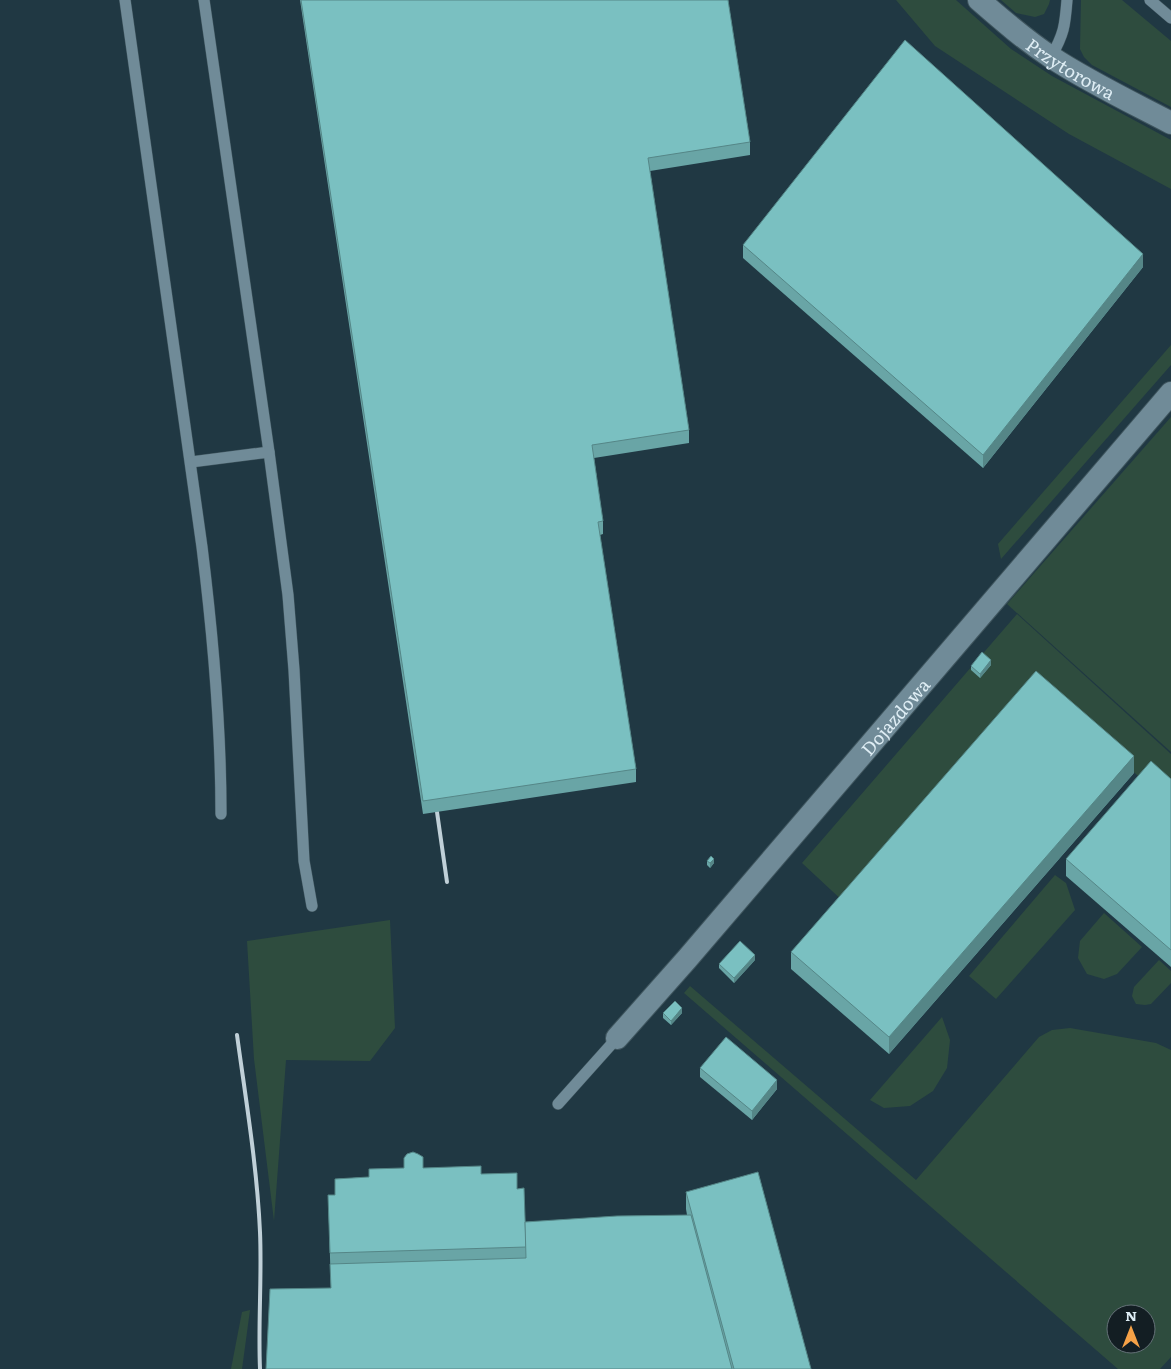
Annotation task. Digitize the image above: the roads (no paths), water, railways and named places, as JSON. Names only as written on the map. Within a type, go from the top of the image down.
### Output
[{"type":"street","name":"Przytorowa","points":[[979,0],[1050,56],[1171,124]]},
{"type":"street","name":"Dojazdowa","points":[[617,1038],[687,959],[1171,393]]},
{"type":"lane","points":[[125,0],[202,547],[211,626],[219,730],[221,814]]},
{"type":"lane","points":[[204,0],[288,596],[294,670],[304,861],[312,906]]},
{"type":"lane","points":[[1050,56],[1060,39],[1065,25],[1066,0]]},
{"type":"lane","points":[[1150,0],[1171,18]]},
{"type":"lane","points":[[190,462],[269,452]]},
{"type":"lane","points":[[558,1104],[617,1038]]},
{"type":"railway","points":[[437,812],[447,882]]},
{"type":"railway","points":[[237,1035],[259,1207],[260,1369]]}]
